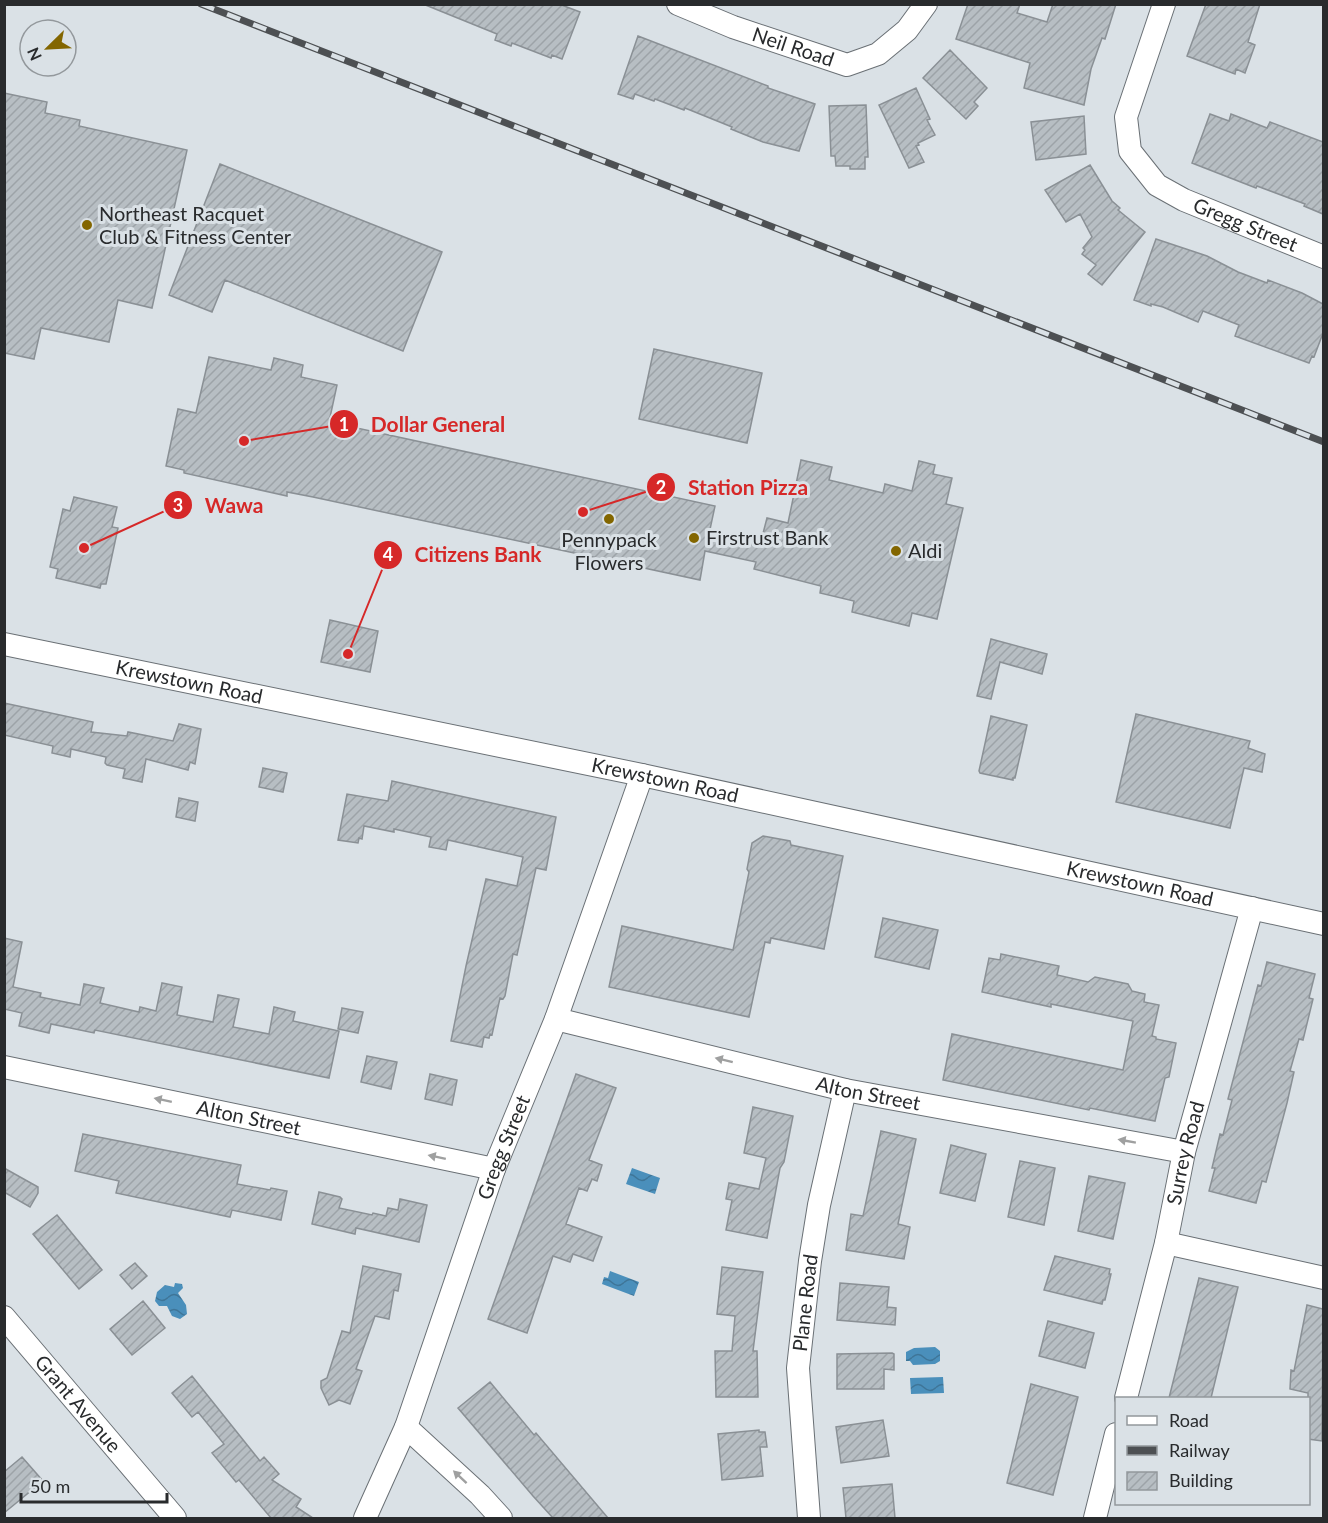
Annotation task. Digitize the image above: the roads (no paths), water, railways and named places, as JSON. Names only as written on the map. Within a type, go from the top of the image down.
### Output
[{"type":"street","name":"Neil Road","points":[[678,4],[733,27],[847,65],[878,54],[908,30],[926,4]]},
{"type":"street","name":"Gregg Street","points":[[1164,4],[1126,117],[1130,151],[1157,185],[1167,191],[1323,257]]},
{"type":"street","name":"Krewstown Road","points":[[4,644],[642,775],[1323,924]]},
{"type":"street","name":"Gregg Street","points":[[365,1518],[406,1427],[494,1169],[556,1019],[642,775]]},
{"type":"street","name":"Surrey Road","points":[[1126,1397],[1166,1243],[1184,1152],[1252,908]]},
{"type":"street","name":"Alton Street","points":[[556,1019],[845,1090],[1184,1152]]},
{"type":"street","name":"Alton Street","points":[[4,1067],[494,1169]]},
{"type":"street","name":"Plane Road","points":[[809,1518],[798,1368],[819,1205],[845,1090]]},
{"type":"street","points":[[1166,1243],[1323,1278]]},
{"type":"street","name":"Grant Avenue","points":[[4,1317],[175,1518]]},
{"type":"street","points":[[406,1427],[480,1495],[501,1518]]},
{"type":"street","points":[[1095,1518],[1115,1438]]},
{"type":"water","points":[[632,1168],[660,1178],[655,1194],[626,1184]]},
{"type":"water","points":[[610,1271],[639,1282],[634,1296],[602,1284],[604,1277],[608,1278]]},
{"type":"water","points":[[175,1283],[182,1284],[183,1288],[178,1293],[186,1305],[187,1314],[180,1319],[172,1316],[167,1306],[159,1306],[155,1301],[157,1292],[165,1285],[174,1287]]},
{"type":"water","points":[[935,1347],[940,1351],[940,1361],[935,1364],[913,1365],[910,1361],[906,1361],[906,1352],[914,1348]]},
{"type":"water","points":[[943,1377],[944,1393],[911,1394],[910,1378]]},
{"type":"railway","points":[[201,4],[1324,442]]},
{"type":"place","name":"Northeast Racquet Club & Fitness Center","points":[[87,225]]},
{"type":"place","name":"Dollar General","points":[[244,441]]},
{"type":"place","name":"Station Pizza","points":[[583,512]]},
{"type":"place","name":"Pennypack Flowers","points":[[609,519]]},
{"type":"place","name":"Firstrust Bank","points":[[694,538]]},
{"type":"place","name":"Wawa","points":[[84,548]]},
{"type":"place","name":"Aldi","points":[[896,551]]},
{"type":"place","name":"Citizens Bank","points":[[348,654]]}]
